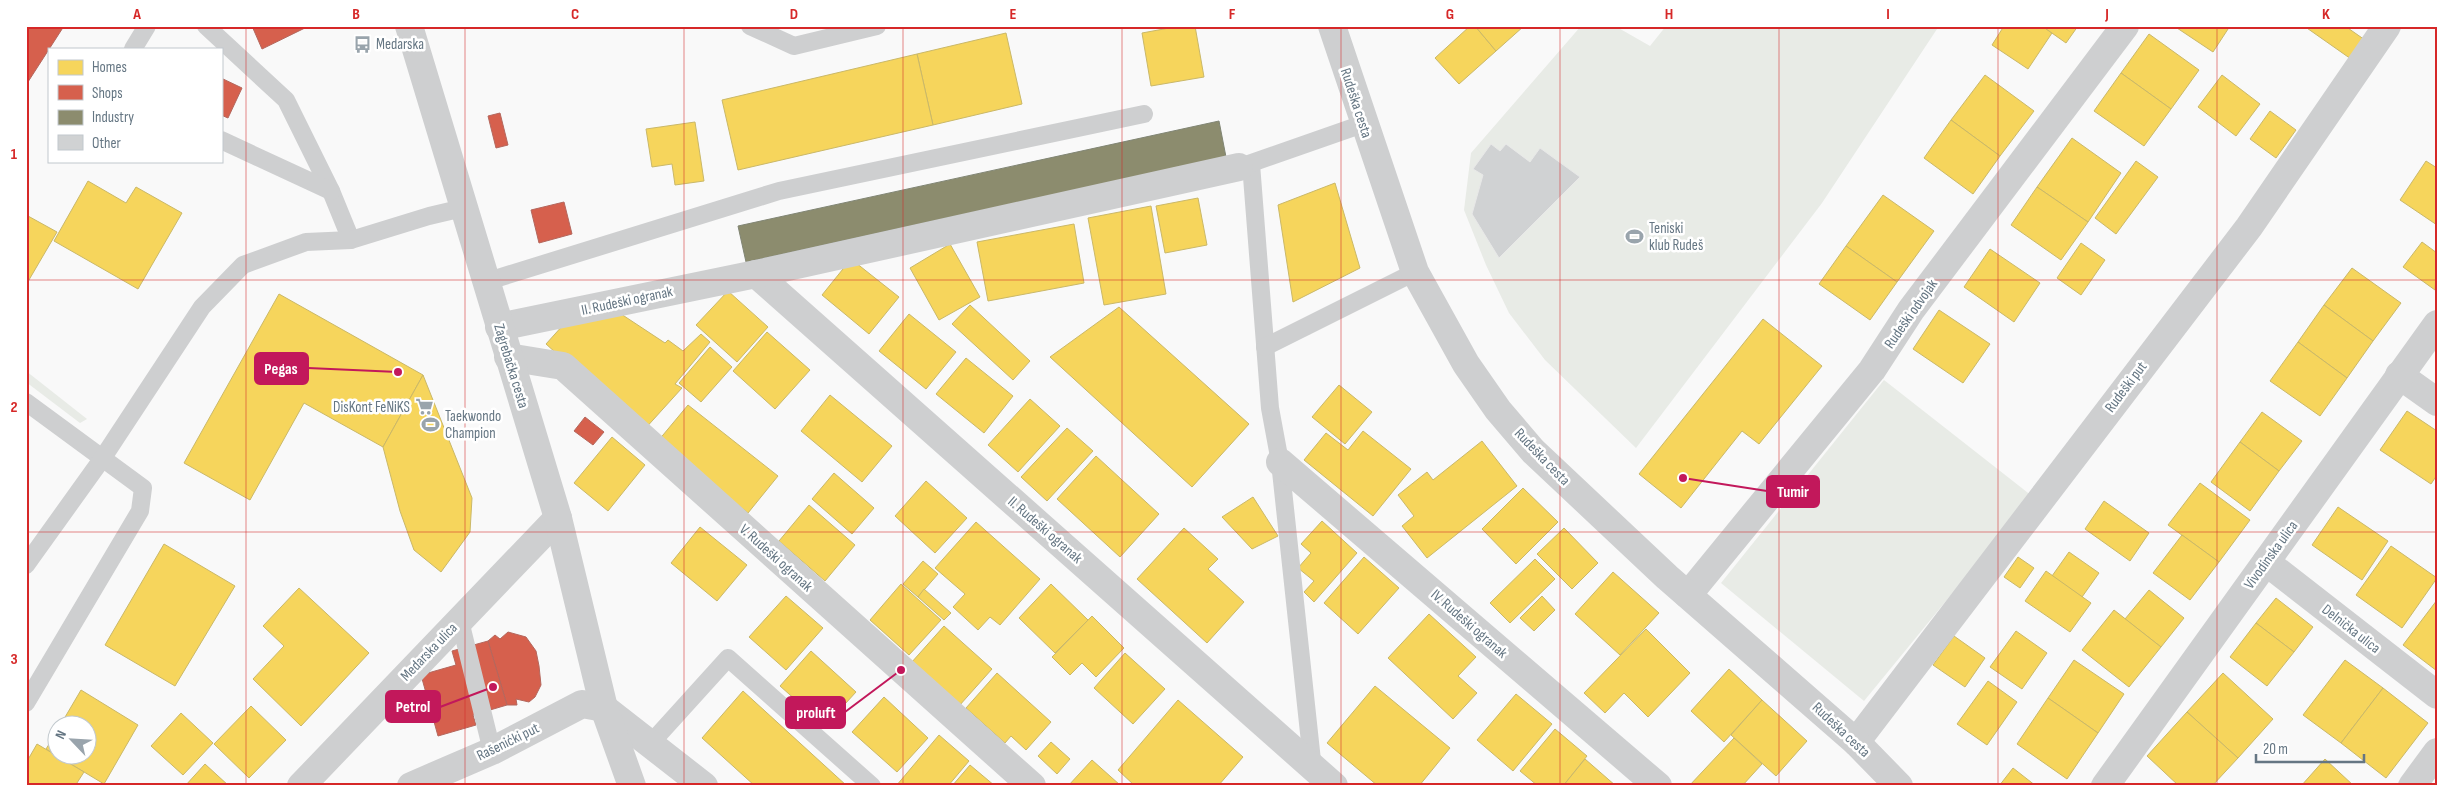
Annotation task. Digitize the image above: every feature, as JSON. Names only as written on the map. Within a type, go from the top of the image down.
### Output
[{"type":"street","name":"Zagrebačka cesta","points":[[409,26],[558,518],[604,708],[632,786]]},
{"type":"street","name":"Rudeška cesta","points":[[1332,26],[1363,124],[1415,272],[1466,364],[1498,410],[1533,452],[1688,595],[1856,742],[1899,786]]},
{"type":"street","name":"Rudeški odvojak","points":[[1688,595],[1872,370],[1911,310],[2126,26]]},
{"type":"street","name":"Rudeški put","points":[[1856,742],[2249,227],[2387,26]]},
{"type":"street","name":"II. Rudeški ogranak","points":[[499,327],[756,274],[1245,166]]},
{"type":"street","name":"II. Rudeški ogranak","points":[[756,274],[1314,776],[1334,786]]},
{"type":"street","name":"Vivodinska ulica","points":[[2105,786],[2437,324]]},
{"type":"street","name":"V. Rudeški ogranak","points":[[508,357],[563,366],[1032,786]]},
{"type":"street","points":[[2399,375],[2437,402]]},
{"type":"street","name":"IV. Rudeški ogranak","points":[[1280,462],[1658,786]]},
{"type":"street","name":"Medarska ulica","points":[[301,786],[558,518]]},
{"type":"street","name":"Delnička ulica","points":[[2266,562],[2437,695]]},
{"type":"street","name":"Rašenićki put","points":[[412,786],[492,751],[582,704],[604,708]]},
{"type":"street","points":[[604,708],[704,786]]},
{"type":"street","points":[[2412,786],[2437,752]]},
{"type":"lane","points":[[134,48],[147,26]]},
{"type":"lane","points":[[206,26],[286,100],[332,191],[352,240]]},
{"type":"lane","points":[[750,26],[794,46],[877,26]]},
{"type":"lane","points":[[485,282],[779,191],[1144,114]]},
{"type":"lane","points":[[1314,776],[1280,462],[1270,408],[1245,166],[1363,124]]},
{"type":"lane","points":[[222,140],[332,191]]},
{"type":"lane","points":[[26,565],[102,459],[202,307],[243,265],[306,242],[352,240],[463,208]]},
{"type":"lane","points":[[1265,347],[1415,272]]},
{"type":"lane","points":[[26,402],[144,488],[140,511],[26,703]]},
{"type":"lane","points":[[460,621],[492,751]]},
{"type":"lane","points":[[651,743],[728,658],[872,786]]},
{"type":"shaded area","name":"Teniski klub Rudeš","points":[[1581,26],[1615,26],[1650,46],[1666,26],[1939,26],[1822,203],[1636,448],[1545,360],[1509,313],[1486,265],[1464,210],[1471,153]]},
{"type":"shaded area","points":[[26,371],[87,419],[80,423],[26,382]]},
{"type":"shaded area","points":[[1884,380],[2032,496],[1864,701],[1721,583]]},
{"type":"building: Homes","points":[[1180,26],[1195,26],[1204,77],[1151,86],[1142,33]]},
{"type":"building: Homes","points":[[1470,26],[1475,26],[1496,51],[1459,84],[1435,58]]},
{"type":"building: Homes","points":[[1475,26],[1524,26],[1496,51]]},
{"type":"building: Homes","points":[[2004,26],[2042,26],[2052,33],[2028,69],[1992,45]]},
{"type":"building: Homes","points":[[2042,26],[2078,26],[2066,43]]},
{"type":"building: Homes","points":[[2174,26],[2230,26],[2213,52]]},
{"type":"building: Homes","points":[[2304,26],[2345,26],[2365,40],[2351,59]]},
{"type":"building: Homes","points":[[1006,33],[1022,104],[933,125],[917,54]]},
{"type":"building: Homes","points":[[2149,34],[2199,70],[2171,109],[2121,73]]},
{"type":"building: Homes","points":[[917,54],[933,125],[738,170],[722,100]]},
{"type":"building: Homes","points":[[2121,73],[2171,109],[2144,146],[2094,111]]},
{"type":"building: Homes","points":[[1985,75],[2034,111],[2000,156],[1951,120]]},
{"type":"building: Homes","points":[[2222,75],[2260,104],[2236,136],[2198,107]]},
{"type":"building: Homes","points":[[2270,111],[2296,130],[2276,158],[2250,139]]},
{"type":"building: Homes","points":[[1951,120],[2000,156],[1973,194],[1924,158]]},
{"type":"building: Homes","points":[[695,122],[704,181],[675,185],[672,164],[652,167],[646,129]]},
{"type":"building: Homes","points":[[2072,138],[2121,173],[2088,222],[2037,187]]},
{"type":"building: Homes","points":[[2136,161],[2158,177],[2116,234],[2095,218]]},
{"type":"building: Homes","points":[[2426,161],[2437,168],[2437,225],[2400,200]]},
{"type":"building: Homes","points":[[88,181],[126,203],[136,187],[182,213],[138,289],[54,241]]},
{"type":"building: Homes","points":[[1335,183],[1360,268],[1293,302],[1278,205]]},
{"type":"building: Homes","points":[[2037,187],[2088,222],[2061,260],[2011,225]]},
{"type":"building: Homes","points":[[1883,195],[1934,231],[1897,282],[1846,246]]},
{"type":"building: Homes","points":[[1198,198],[1207,245],[1165,253],[1156,206]]},
{"type":"building: Homes","points":[[1151,206],[1166,294],[1104,305],[1088,218]]},
{"type":"building: Homes","points":[[28,216],[57,232],[26,285],[26,219]]},
{"type":"building: Homes","points":[[1074,224],[1084,283],[988,301],[977,242]]},
{"type":"building: Homes","points":[[2422,242],[2437,253],[2435,290],[2403,267]]},
{"type":"building: Homes","points":[[2081,243],[2105,260],[2081,295],[2057,278]]},
{"type":"building: Homes","points":[[950,244],[980,297],[939,320],[910,268]]},
{"type":"building: Homes","points":[[1846,246],[1897,282],[1870,320],[1819,284]]},
{"type":"building: Homes","points":[[1990,249],[2040,283],[2014,322],[1964,287]]},
{"type":"building: Homes","points":[[851,259],[899,297],[869,334],[822,295]]},
{"type":"building: Homes","points":[[2352,268],[2401,303],[2373,341],[2324,305]]},
{"type":"building: Homes","points":[[728,291],[768,327],[737,362],[696,325]]},
{"type":"building: Homes","points":[[279,294],[423,375],[383,447],[304,403],[250,500],[184,463]]},
{"type":"building: Homes","points":[[970,305],[1030,361],[1013,380],[952,324]]},
{"type":"building: Homes","points":[[2324,305],[2373,341],[2347,378],[2298,342]]},
{"type":"building: Homes","points":[[1119,307],[1249,424],[1192,487],[1050,357]]},
{"type":"building: Homes","points":[[615,310],[665,343],[668,340],[683,351],[701,334],[710,342],[675,384],[682,388],[643,431],[546,344],[573,314]]},
{"type":"building: Homes","points":[[1939,310],[1990,344],[1963,383],[1913,349]]},
{"type":"building: Homes","points":[[909,314],[956,352],[926,389],[879,351]]},
{"type":"building: Homes","points":[[1763,319],[1822,366],[1759,444],[1742,431],[1681,508],[1639,474]]},
{"type":"building: Homes","points":[[767,332],[810,370],[775,409],[733,371]]},
{"type":"building: Homes","points":[[2298,342],[2347,378],[2320,416],[2270,381]]},
{"type":"building: Homes","points":[[710,347],[732,367],[701,402],[679,383]]},
{"type":"building: Homes","points":[[966,358],[1013,396],[984,433],[936,394]]},
{"type":"building: Homes","points":[[423,375],[472,498],[470,532],[441,572],[414,550],[400,511],[383,447]]},
{"type":"building: Homes","points":[[1339,385],[1372,412],[1345,444],[1312,417]]},
{"type":"building: Homes","points":[[830,395],[892,446],[862,482],[801,431]]},
{"type":"building: Homes","points":[[1030,399],[1060,426],[1018,472],[988,445]]},
{"type":"building: Homes","points":[[688,405],[778,476],[748,513],[658,441]]},
{"type":"building: Homes","points":[[2407,411],[2437,431],[2437,475],[2431,484],[2380,450]]},
{"type":"building: Homes","points":[[2262,412],[2302,441],[2279,471],[2240,442]]},
{"type":"building: Homes","points":[[1067,428],[1093,451],[1047,501],[1021,477]]},
{"type":"building: Homes","points":[[1363,431],[1411,469],[1373,516],[1304,460],[1326,433],[1348,450]]},
{"type":"building: Homes","points":[[612,437],[645,465],[608,511],[574,483]]},
{"type":"building: Homes","points":[[1482,441],[1517,486],[1427,558],[1402,526],[1414,516],[1398,495],[1427,472],[1433,480]]},
{"type":"building: Homes","points":[[2240,442],[2279,471],[2250,511],[2211,482]]},
{"type":"building: Homes","points":[[1096,456],[1159,514],[1120,557],[1057,499]]},
{"type":"building: Homes","points":[[834,473],[874,508],[852,534],[812,499]]},
{"type":"building: Homes","points":[[926,481],[967,518],[935,553],[895,516]]},
{"type":"building: Homes","points":[[2200,483],[2250,520],[2219,562],[2168,525]]},
{"type":"building: Homes","points":[[1523,488],[1558,522],[1516,564],[1482,529]]},
{"type":"building: Homes","points":[[1253,497],[1278,536],[1252,549],[1222,517]]},
{"type":"building: Homes","points":[[2104,501],[2149,533],[2130,561],[2085,529]]},
{"type":"building: Homes","points":[[809,505],[855,545],[825,581],[779,541]]},
{"type":"building: Homes","points":[[2338,507],[2388,541],[2362,580],[2312,545]]},
{"type":"building: Homes","points":[[1322,521],[1357,553],[1314,602],[1304,592],[1314,581],[1298,568],[1311,553],[1301,544]]},
{"type":"building: Homes","points":[[976,522],[1040,579],[1000,625],[990,617],[978,630],[953,607],[965,594],[935,568]]},
{"type":"building: Homes","points":[[700,527],[747,565],[717,601],[671,563]]},
{"type":"building: Homes","points":[[1184,528],[1218,559],[1208,569],[1244,602],[1207,643],[1137,579]]},
{"type":"building: Homes","points":[[1564,528],[1598,563],[1572,589],[1537,554]]},
{"type":"building: Homes","points":[[2182,535],[2219,562],[2190,600],[2153,573]]},
{"type":"building: Homes","points":[[164,544],[235,586],[175,686],[105,645]]},
{"type":"building: Homes","points":[[2391,546],[2437,578],[2402,628],[2356,595]]},
{"type":"building: Homes","points":[[2069,552],[2099,573],[2082,597],[2052,576]]},
{"type":"building: Homes","points":[[1364,557],[1399,588],[1358,634],[1324,603]]},
{"type":"building: Homes","points":[[2018,557],[2034,568],[2020,588],[2004,577]]},
{"type":"building: Homes","points":[[1535,559],[1555,579],[1510,623],[1490,603]]},
{"type":"building: Homes","points":[[923,561],[938,574],[918,597],[903,584]]},
{"type":"building: Homes","points":[[2046,571],[2091,603],[2070,632],[2025,601]]},
{"type":"building: Homes","points":[[1613,572],[1659,613],[1620,655],[1575,614]]},
{"type":"building: Homes","points":[[901,584],[941,620],[909,655],[870,620]]},
{"type":"building: Homes","points":[[1051,584],[1088,620],[1055,653],[1019,618]]},
{"type":"building: Homes","points":[[299,588],[369,653],[301,726],[253,679],[284,646],[263,626]]},
{"type":"building: Homes","points":[[924,589],[951,613],[944,620],[918,597]]},
{"type":"building: Homes","points":[[2149,590],[2184,618],[2161,647],[2125,619]]},
{"type":"building: Homes","points":[[786,596],[823,628],[786,670],[749,637]]},
{"type":"building: Homes","points":[[1542,596],[1555,610],[1534,631],[1520,618]]},
{"type":"building: Homes","points":[[2276,598],[2313,627],[2294,652],[2256,623]]},
{"type":"building: Homes","points":[[2437,600],[2437,671],[2403,645]]},
{"type":"building: Homes","points":[[2114,610],[2161,647],[2129,687],[2082,650]]},
{"type":"building: Homes","points":[[1429,614],[1476,657],[1458,676],[1477,693],[1453,719],[1388,658]]},
{"type":"building: Homes","points":[[1092,616],[1124,648],[1096,677],[1082,663],[1070,675],[1052,657]]},
{"type":"building: Homes","points":[[2256,623],[2294,652],[2267,686],[2230,657]]},
{"type":"building: Homes","points":[[944,626],[992,669],[959,706],[911,663]]},
{"type":"building: Homes","points":[[1646,629],[1690,673],[1648,717],[1624,693],[1605,713],[1584,693]]},
{"type":"building: Homes","points":[[2016,631],[2047,653],[2022,689],[1990,667]]},
{"type":"building: Homes","points":[[1954,636],[1985,658],[1965,687],[1933,665]]},
{"type":"building: Homes","points":[[811,651],[856,692],[825,726],[780,686]]},
{"type":"building: Homes","points":[[1125,653],[1165,689],[1133,724],[1094,688]]},
{"type":"building: Homes","points":[[2074,660],[2124,694],[2098,733],[2048,698]]},
{"type":"building: Homes","points":[[2345,660],[2383,688],[2341,743],[2303,715]]},
{"type":"building: Homes","points":[[1729,669],[1762,700],[1724,742],[1691,711]]},
{"type":"building: Homes","points":[[997,673],[1051,722],[1026,750],[1011,736],[1005,743],[966,708]]},
{"type":"building: Homes","points":[[2223,673],[2273,719],[2238,758],[2187,712]]},
{"type":"building: Homes","points":[[1988,681],[2017,702],[1987,745],[1957,724]]},
{"type":"building: Homes","points":[[1375,686],[1450,748],[1419,786],[1378,786],[1327,743]]},
{"type":"building: Homes","points":[[2383,688],[2428,723],[2386,778],[2341,743]]},
{"type":"building: Homes","points":[[81,690],[138,725],[104,784],[71,764],[98,764],[98,714],[67,714]]},
{"type":"building: Homes","points":[[743,691],[847,786],[755,786],[702,738]]},
{"type":"building: Homes","points":[[1516,694],[1552,724],[1513,771],[1477,740]]},
{"type":"building: Homes","points":[[884,697],[928,738],[897,772],[852,732]]},
{"type":"building: Homes","points":[[2048,698],[2098,733],[2067,779],[2017,744]]},
{"type":"building: Homes","points":[[1178,700],[1243,757],[1218,786],[1135,786],[1118,770]]},
{"type":"building: Homes","points":[[1762,700],[1807,741],[1776,776],[1731,735]]},
{"type":"building: Homes","points":[[251,706],[286,740],[249,778],[214,744]]},
{"type":"building: Homes","points":[[2187,712],[2238,758],[2212,786],[2179,786],[2147,756]]},
{"type":"building: Homes","points":[[181,713],[213,743],[183,775],[151,746]]},
{"type":"building: Homes","points":[[1555,729],[1587,756],[1563,786],[1538,786],[1520,771]]},
{"type":"building: Homes","points":[[939,735],[969,761],[948,786],[896,786]]},
{"type":"building: Homes","points":[[1734,738],[1762,764],[1742,786],[1689,786]]},
{"type":"building: Homes","points":[[1051,742],[1070,759],[1057,774],[1038,756]]},
{"type":"building: Homes","points":[[37,744],[48,751],[48,764],[71,764],[84,772],[75,786],[26,786],[26,763]]},
{"type":"building: Homes","points":[[1585,759],[1616,786],[1563,786]]},
{"type":"building: Homes","points":[[2325,759],[2354,786],[2301,786]]},
{"type":"building: Homes","points":[[1092,760],[1120,785],[1068,786]]},
{"type":"building: Homes","points":[[205,764],[229,786],[185,786]]},
{"type":"building: Homes","points":[[970,765],[995,786],[952,786]]},
{"type":"building: Homes","points":[[2013,768],[2036,786],[1999,786]]},
{"type":"building: Shops","points":[[26,26],[64,26],[48,48],[26,85]]},
{"type":"building: Shops","points":[[252,26],[309,26],[262,49]]},
{"type":"building: Shops","points":[[222,78],[242,88],[228,118],[222,115]]},
{"type":"building: Shops","points":[[500,113],[508,145],[496,148],[488,116]]},
{"type":"building: Shops","points":[[564,202],[572,234],[539,243],[531,210]]},
{"type":"building: Shops","points":[[585,417],[604,432],[593,445],[574,431]]},
{"type":"building: Shops","points":[[508,632],[526,637],[536,651],[539,666],[541,685],[535,697],[529,702],[516,699],[517,705],[507,705],[488,641],[495,635],[500,639]]},
{"type":"building: Shops","points":[[488,641],[507,705],[473,715],[476,725],[438,736],[421,675],[456,665],[452,651]]},
{"type":"building: Industry","points":[[1219,121],[1226,157],[746,262],[738,226]]},
{"type":"building: Other","points":[[1491,144],[1500,151],[1506,144],[1530,162],[1540,148],[1580,177],[1499,258],[1472,214],[1483,175],[1473,169]]},
{"type":"place","name":"Medarska","points":[[362,44]]},
{"type":"place","name":"Teniski klub Rudeš","points":[[1635,237]]},
{"type":"place","name":"Pegas","points":[[398,372]]},
{"type":"place","name":"DisKont FeNiKS","points":[[424,407]]},
{"type":"place","name":"Taekwondo Champion","points":[[431,425]]},
{"type":"place","name":"Tumir","points":[[1683,478]]},
{"type":"place","name":"proluft","points":[[901,670]]},
{"type":"place","name":"Petrol","points":[[493,687]]}]
